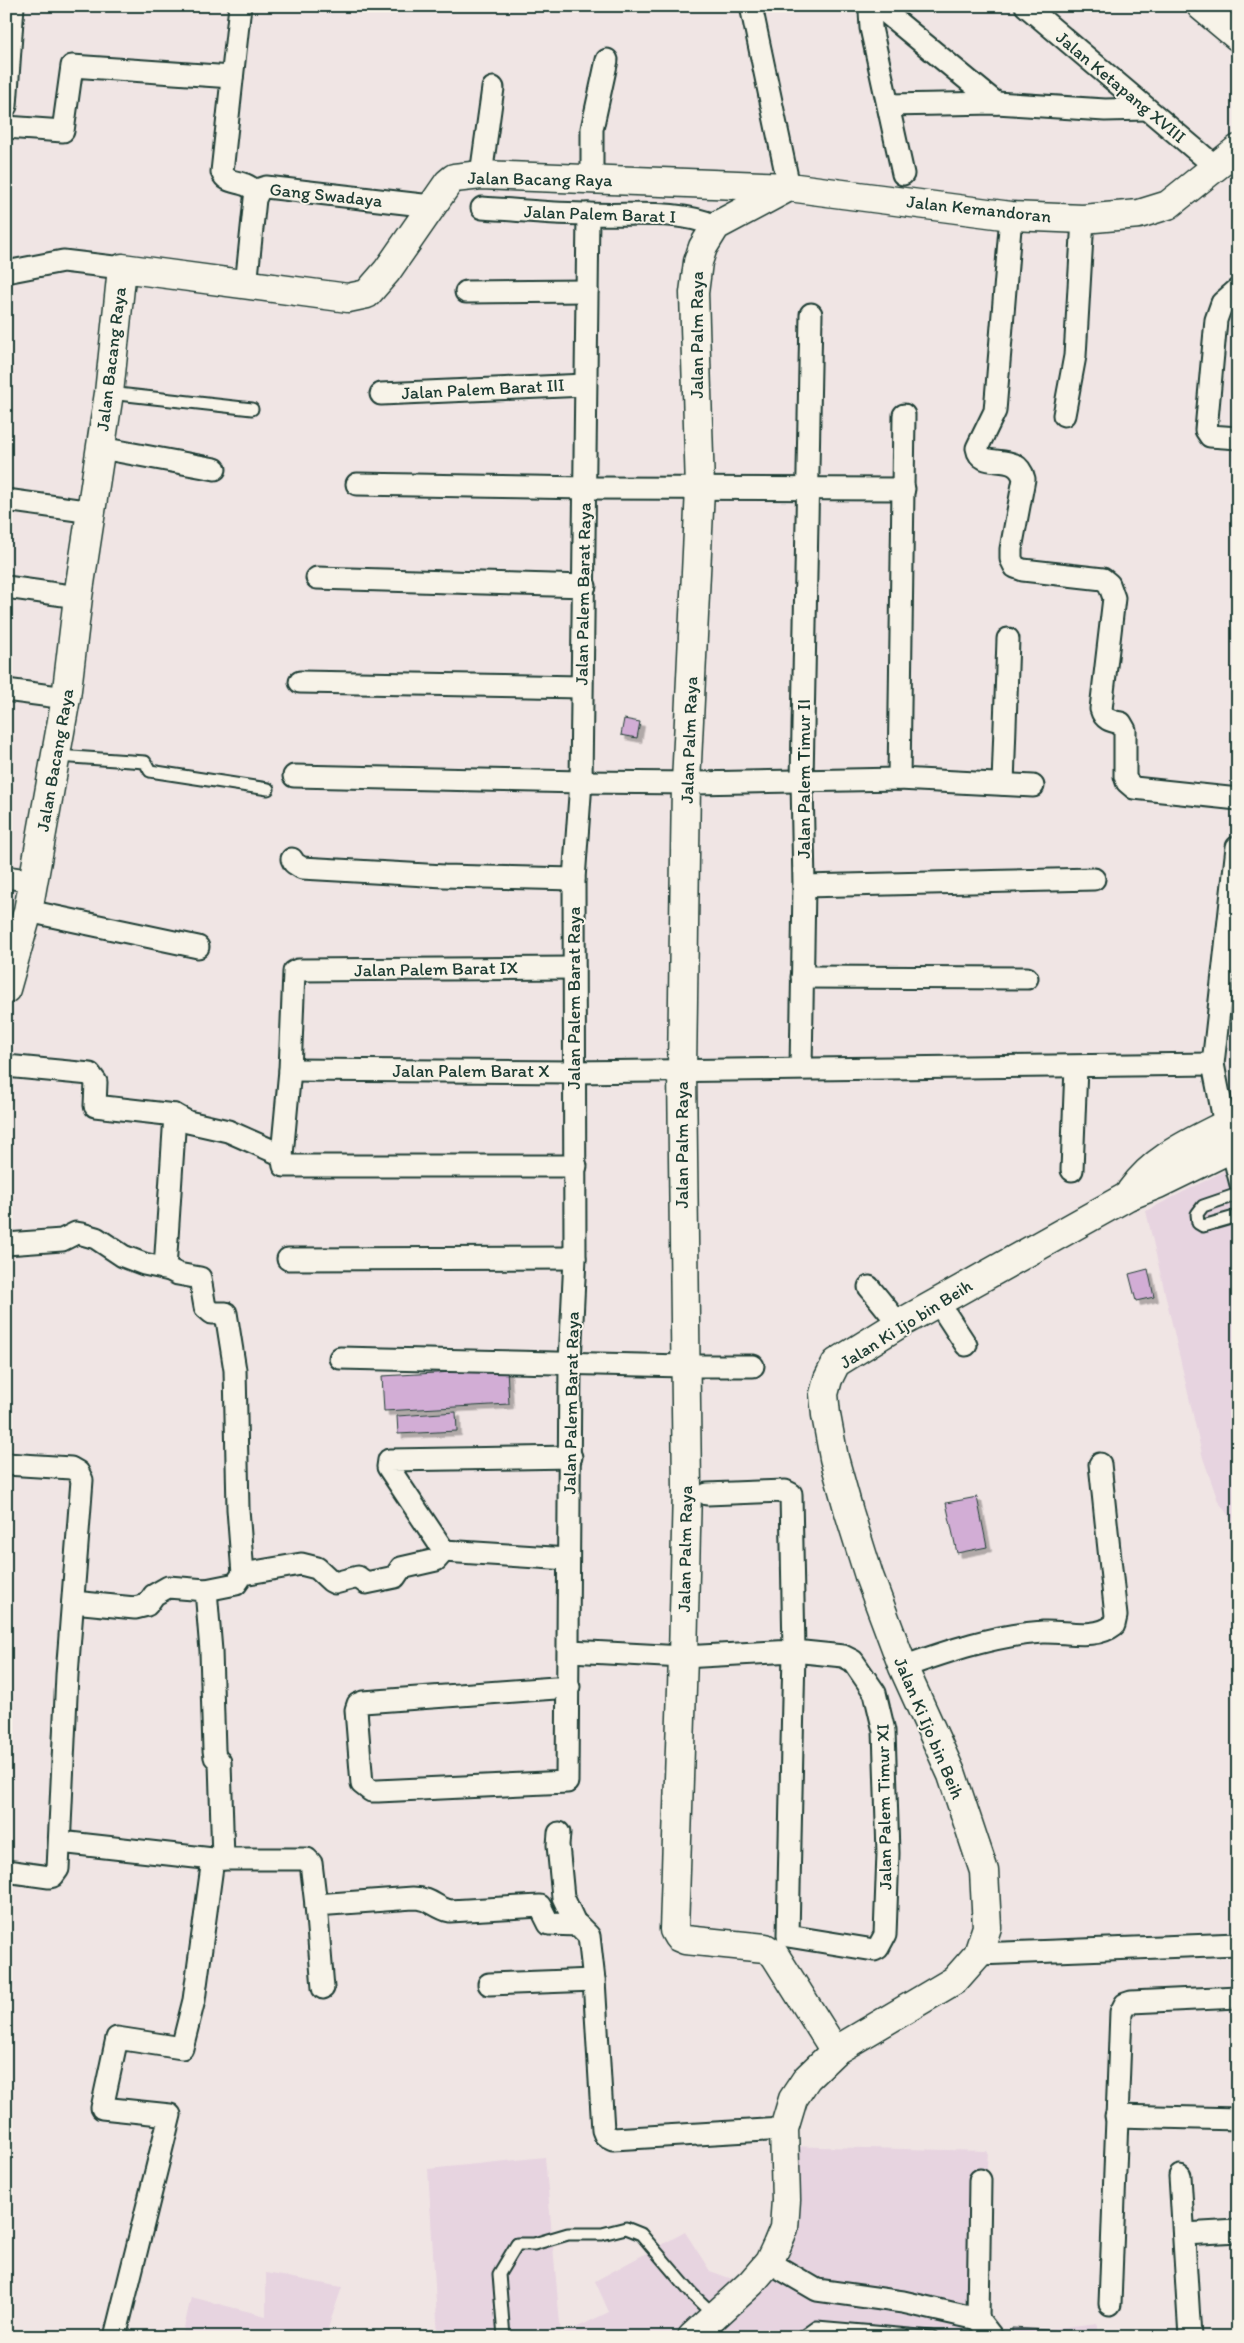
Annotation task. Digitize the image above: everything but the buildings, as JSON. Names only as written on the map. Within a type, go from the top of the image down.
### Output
[{"type":"street","points":[[6,106],[13,6]]},
{"type":"street","points":[[240,6],[222,172],[224,178],[245,184],[257,192]]},
{"type":"street","points":[[716,226],[789,186],[751,6]]},
{"type":"street","points":[[871,6],[870,20],[903,174]]},
{"type":"street","points":[[878,6],[996,103]]},
{"type":"street","name":"Jalan Ketapang XVIII","points":[[1026,6],[1216,167]]},
{"type":"street","points":[[1201,6],[1238,37]]},
{"type":"street","points":[[592,180],[592,129],[607,60]]},
{"type":"street","points":[[6,127],[63,131],[72,66],[232,77]]},
{"type":"street","points":[[481,175],[493,88]]},
{"type":"street","points":[[888,105],[996,103],[1105,110],[1146,109]]},
{"type":"street","name":"Jalan Kemandoran","points":[[699,183],[789,186],[1011,216],[1083,219],[1138,214],[1168,205],[1238,149]]},
{"type":"street","name":"Jalan Bacang Raya","points":[[6,989],[28,911],[57,756],[78,597],[109,393],[122,268],[246,286],[348,298],[366,294],[387,270],[431,206],[454,178],[481,175],[699,183]]},
{"type":"street","name":"Gang Swadaya","points":[[246,286],[257,192],[266,188],[431,206]]},
{"type":"street","name":"Jalan Palem Barat I","points":[[482,208],[588,214],[678,216],[702,220],[716,226]]},
{"type":"street","name":"Jalan Palem Barat Raya","points":[[569,1687],[363,1702],[358,1704],[356,1710],[360,1779],[365,1787],[371,1791],[568,1782],[570,1651],[568,1559],[570,1362],[575,1258],[576,1166],[573,1072],[574,879],[581,782],[581,687],[585,586],[585,385],[588,214]]},
{"type":"street","points":[[1011,216],[995,411],[977,448],[983,458],[1016,464],[1022,470],[1024,479],[1011,549],[1011,559],[1015,567],[1023,570],[1102,580],[1109,584],[1114,598],[1101,709],[1103,716],[1107,720],[1121,724],[1125,730],[1125,776],[1127,782],[1134,788],[1238,799]]},
{"type":"street","points":[[1064,415],[1075,356],[1083,219]]},
{"type":"street","name":"Jalan Palm Raya","points":[[716,226],[703,248],[698,262],[694,293],[700,489],[686,783],[682,1071],[686,1489],[684,1656],[674,1930],[678,1937],[685,1940],[765,1948],[774,1954],[835,2050]]},
{"type":"street","points":[[6,272],[63,261],[122,268]]},
{"type":"street","points":[[1238,289],[1222,304],[1216,320],[1206,430],[1210,436],[1238,438]]},
{"type":"street","points":[[466,292],[587,291]]},
{"type":"street","name":"Jalan Palem Timur II","points":[[801,1068],[804,886],[802,780],[811,314]]},
{"type":"street","name":"Jalan Palem Barat III","points":[[381,394],[585,385]]},
{"type":"street","points":[[899,779],[904,415]]},
{"type":"street","points":[[101,448],[215,469]]},
{"type":"street","points":[[357,484],[586,488],[904,489]]},
{"type":"street","points":[[6,500],[92,512]]},
{"type":"street","points":[[317,578],[585,586]]},
{"type":"street","points":[[6,587],[78,597]]},
{"type":"street","points":[[1003,784],[1008,639]]},
{"type":"street","points":[[300,682],[581,687]]},
{"type":"street","points":[[6,690],[66,698]]},
{"type":"street","points":[[294,776],[686,783],[899,779],[1032,786]]},
{"type":"street","points":[[1232,1135],[1212,1064],[1237,847]]},
{"type":"street","points":[[292,859],[294,863],[302,868],[444,876],[574,879]]},
{"type":"street","points":[[6,877],[33,881]]},
{"type":"street","points":[[804,886],[1094,879]]},
{"type":"street","points":[[28,911],[198,948]]},
{"type":"street","name":"Jalan Palem Barat IX","points":[[290,1070],[293,977],[294,972],[298,970],[574,968]]},
{"type":"street","points":[[802,977],[1027,978]]},
{"type":"street","name":"Jalan Palem Barat X","points":[[290,1070],[573,1072],[1212,1064]]},
{"type":"street","points":[[6,1066],[90,1074],[96,1082],[95,1106],[175,1115],[188,1122],[228,1131],[282,1155]]},
{"type":"street","points":[[1072,1170],[1076,1067]]},
{"type":"street","points":[[290,1070],[282,1155],[284,1166],[576,1166]]},
{"type":"street","points":[[165,1269],[175,1115]]},
{"type":"street","name":"Jalan Ki Ijo bin Beih","points":[[692,2337],[751,2283],[769,2262],[784,2228],[786,2200],[784,2129],[793,2099],[807,2078],[835,2050],[956,1980],[978,1954],[987,1927],[984,1871],[952,1775],[903,1667],[869,1576],[834,1458],[824,1394],[836,1363],[899,1324],[1128,1196],[1142,1176],[1166,1156],[1232,1135]]},
{"type":"street","points":[[6,1244],[62,1240],[76,1233],[96,1238],[123,1256],[178,1274],[200,1278],[205,1307],[212,1313],[226,1313],[235,1370],[238,1509],[243,1574],[236,1584],[206,1590],[168,1587],[154,1595],[147,1605],[135,1608],[73,1602]]},
{"type":"street","points":[[288,1259],[575,1258]]},
{"type":"street","points":[[869,1287],[899,1324]]},
{"type":"street","points":[[938,1302],[966,1345]]},
{"type":"street","points":[[340,1358],[753,1366]]},
{"type":"street","points":[[444,1551],[388,1467],[389,1460],[570,1457]]},
{"type":"street","points":[[6,1464],[71,1468],[81,1476],[58,1868],[53,1876],[6,1871]]},
{"type":"street","points":[[903,1667],[960,1647],[1001,1638],[1044,1632],[1087,1634],[1108,1630],[1114,1625],[1116,1616],[1100,1464]]},
{"type":"street","points":[[707,1494],[785,1491],[791,1494],[794,1651]]},
{"type":"street","points":[[243,1574],[301,1564],[317,1568],[335,1583],[358,1577],[366,1582],[395,1577],[401,1568],[436,1560],[444,1551]]},
{"type":"street","points":[[444,1551],[568,1559]]},
{"type":"street","points":[[115,2337],[170,2115],[102,2108],[117,2038],[182,2048],[194,2000],[218,1859],[220,1762],[215,1757],[214,1750],[212,1651],[206,1590]]},
{"type":"street","name":"Jalan Palem Timur XI","points":[[570,1651],[684,1656],[794,1651],[843,1656],[853,1661],[875,1693],[884,1731],[888,1853],[885,1936],[878,1948],[874,1950],[788,1936],[794,1651]]},
{"type":"street","points":[[559,1833],[558,1845],[563,1897],[576,1925],[589,1936],[594,1980],[603,2130],[606,2135],[613,2139],[784,2129]]},
{"type":"street","points":[[60,1842],[218,1859],[310,1860],[323,1988]]},
{"type":"street","points":[[316,1905],[413,1898],[427,1899],[443,1910],[450,1911],[535,1905],[543,1909],[547,1921],[552,1925],[576,1925]]},
{"type":"street","points":[[978,1954],[1238,1944]]},
{"type":"street","points":[[489,1984],[594,1980]]},
{"type":"street","points":[[1110,2304],[1121,2012],[1125,2004],[1131,2002],[1238,1997]]},
{"type":"street","points":[[1116,2116],[1238,2119]]},
{"type":"street","points":[[1180,2176],[1190,2337]]},
{"type":"street","points":[[980,2180],[978,2319],[992,2337]]},
{"type":"street","points":[[1184,2234],[1238,2231]]},
{"type":"street","points":[[769,2262],[818,2290],[903,2302],[978,2319]]},
{"type":"lane","points":[[109,393],[252,409]]},
{"type":"lane","points":[[57,756],[145,762],[150,771],[268,789]]},
{"type":"lane","points":[[1232,1135],[1238,1194],[1203,1206],[1197,1214],[1198,1223],[1203,1226],[1238,1216]]},
{"type":"lane","points":[[504,2337],[499,2274],[517,2244],[534,2244],[568,2234],[602,2234],[626,2228],[641,2234],[693,2295],[715,2316]]},
{"type":"lane","points":[[803,2337],[817,2327],[932,2337]]},
{"type":"shaded area","points":[[1238,1164],[1238,1529],[1218,1501],[1203,1458],[1146,1211]]},
{"type":"shaded area","points":[[782,2146],[988,2151],[976,2337],[438,2337],[428,2169],[545,2157],[561,2335],[609,2312],[595,2281],[685,2232],[710,2271],[743,2283],[783,2228]]},
{"type":"shaded area","points":[[266,2273],[342,2287],[325,2337],[182,2337],[191,2297],[266,2316]]},
{"type":"shaded area","points":[[1097,2323],[1099,2337],[1042,2330]]}]
